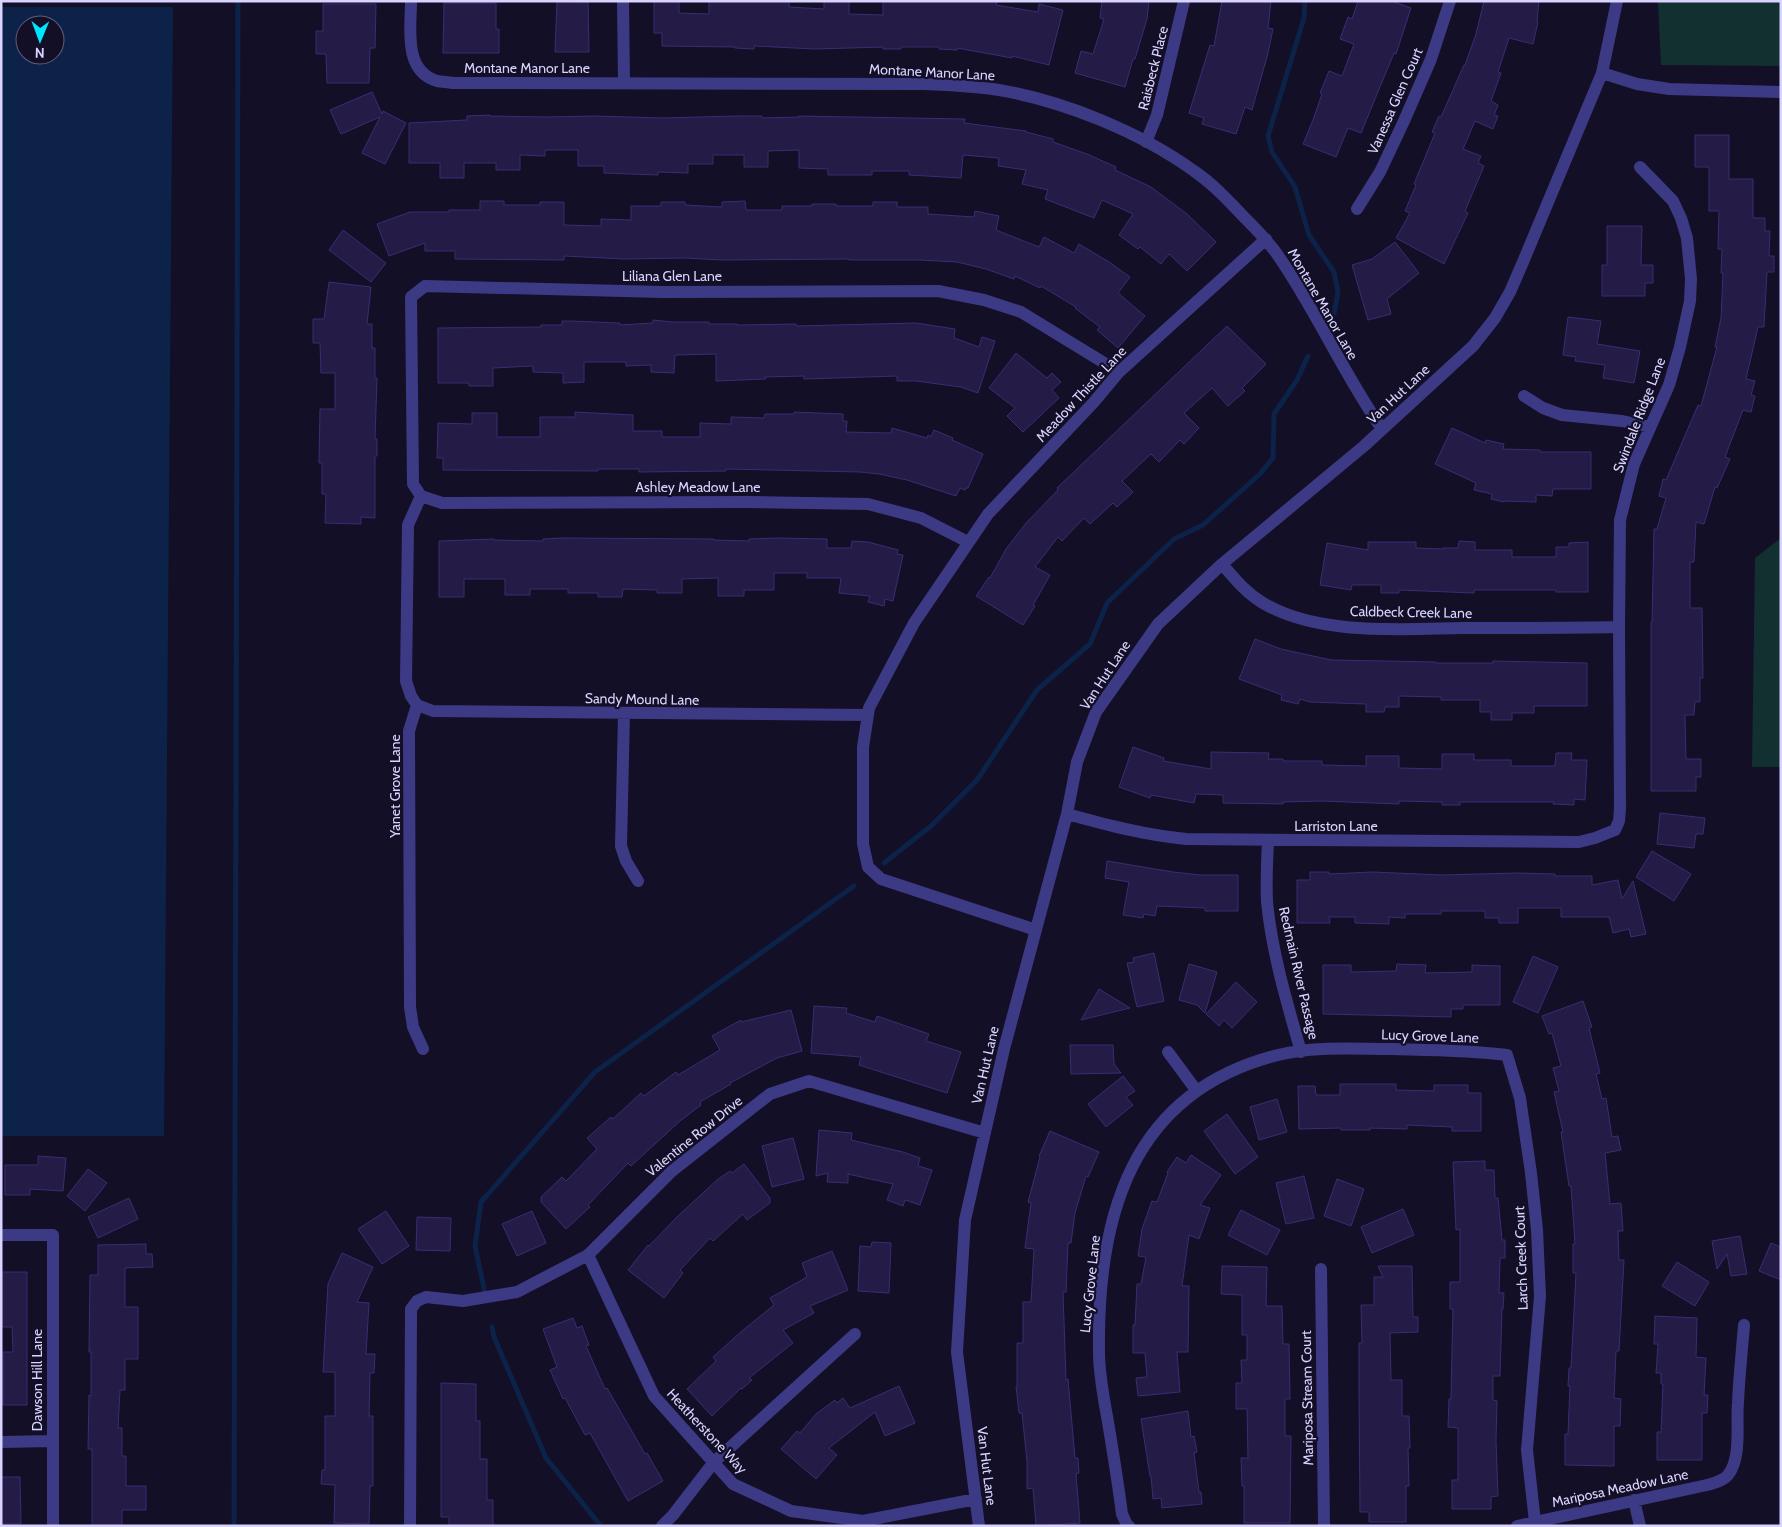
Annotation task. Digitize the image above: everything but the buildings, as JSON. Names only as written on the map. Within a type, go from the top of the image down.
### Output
[{"type":"street","name":"Montane Manor Lane","points":[[411,1],[412,53],[414,63],[422,71],[437,80],[453,83],[923,84],[1000,90],[1055,104],[1081,113],[1146,142],[1194,171],[1226,197],[1266,239],[1311,307],[1356,390],[1382,429]]},
{"type":"street","points":[[623,1],[624,83]]},
{"type":"street","name":"Raisbeck Place","points":[[1146,142],[1157,115],[1184,1]]},
{"type":"street","name":"Vanessa Glen Court","points":[[1357,209],[1380,172],[1432,59],[1450,1]]},
{"type":"street","name":"Van Hut Lane","points":[[979,1526],[957,1352],[965,1220],[1004,1049],[1067,814],[1077,762],[1096,712],[1158,624],[1222,564],[1364,446],[1473,346],[1495,318],[1510,292],[1602,73],[1616,1]]},
{"type":"street","points":[[1602,73],[1637,84],[1669,89],[1781,92]]},
{"type":"street","name":"Swindale Ridge Lane","points":[[1607,834],[1615,830],[1619,821],[1620,809],[1620,520],[1634,464],[1669,385],[1690,301],[1690,262],[1682,218],[1673,201],[1640,167]]},
{"type":"street","name":"Meadow Thistle Lane","points":[[1036,930],[881,879],[868,867],[863,844],[863,748],[869,708],[914,623],[988,514],[1094,402],[1119,372],[1266,239]]},
{"type":"street","name":"Liliana Glen Lane","points":[[421,496],[413,484],[411,297],[425,286],[662,292],[938,291],[984,300],[1021,312],[1119,372]]},
{"type":"street","points":[[1524,396],[1543,408],[1562,415],[1622,421],[1650,427]]},
{"type":"street","points":[[417,705],[411,696],[406,681],[408,524],[421,496]]},
{"type":"street","name":"Ashley Meadow Lane","points":[[421,496],[442,503],[748,502],[868,504],[921,518],[968,542]]},
{"type":"street","name":"Caldbeck Creek Lane","points":[[1222,564],[1247,593],[1264,604],[1291,616],[1321,623],[1382,629],[1619,627]]},
{"type":"street","name":"Sandy Mound Lane","points":[[417,705],[433,711],[868,716]]},
{"type":"street","name":"Yanet Grove Lane","points":[[417,705],[409,731],[410,1007],[414,1027],[423,1049]]},
{"type":"street","points":[[624,714],[621,846],[626,861],[638,881]]},
{"type":"street","name":"Larriston Lane","points":[[1067,814],[1157,837],[1186,839],[1579,842],[1607,834]]},
{"type":"street","name":"Redmain River Passage","points":[[1268,841],[1267,885],[1270,923],[1282,983],[1301,1052]]},
{"type":"street","name":"Lucy Grove Lane","points":[[1128,1525],[1122,1514],[1102,1384],[1099,1353],[1100,1302],[1105,1250],[1115,1210],[1130,1168],[1145,1144],[1196,1090],[1243,1066],[1280,1054],[1325,1048],[1471,1050],[1507,1055]]},
{"type":"street","points":[[1168,1052],[1196,1090]]},
{"type":"street","name":"Larch Creek Court","points":[[1507,1055],[1520,1098],[1537,1230],[1540,1296],[1527,1450],[1535,1522]]},
{"type":"street","name":"Valentine Row Drive","points":[[410,1526],[411,1309],[417,1301],[426,1297],[464,1301],[518,1292],[588,1255],[672,1171],[770,1094],[809,1081],[985,1133]]},
{"type":"street","name":"Dawson Hill Lane","points":[[1,1235],[53,1235],[53,1526]]},
{"type":"street","name":"Heatherstone Way","points":[[588,1255],[654,1396],[733,1484],[791,1511],[863,1521],[976,1499]]},
{"type":"street","name":"Mariposa Stream Court","points":[[1321,1269],[1324,1526]]},
{"type":"street","name":"Mariposa Meadow Lane","points":[[1517,1526],[1707,1485],[1718,1482],[1728,1475],[1737,1449],[1738,1405],[1744,1326]]},
{"type":"street","points":[[662,1526],[673,1515],[714,1462],[855,1334]]},
{"type":"street","points":[[1,1442],[52,1442]]},
{"type":"street","points":[[1634,1500],[1640,1526]]},
{"type":"green space","points":[[1658,1],[1781,1],[1781,66],[1661,65]]},
{"type":"green space","points":[[1781,538],[1781,767],[1752,767],[1755,558]]},
{"type":"water","points":[[1,7],[173,7],[164,1136],[1,1136]]},
{"type":"waterway","points":[[234,1526],[238,1]]},
{"type":"waterway","points":[[1305,1],[1304,18],[1268,136],[1272,152],[1295,187],[1309,235],[1334,272],[1338,292],[1334,314]]},
{"type":"waterway","points":[[884,863],[931,826],[977,780],[1037,690],[1090,644],[1107,603],[1174,539],[1203,525],[1260,474],[1273,458],[1274,414],[1297,380],[1308,356]]},
{"type":"waterway","points":[[485,1293],[475,1246],[481,1202],[595,1072],[854,886]]},
{"type":"waterway","points":[[492,1327],[494,1337],[546,1458],[601,1526]]}]
